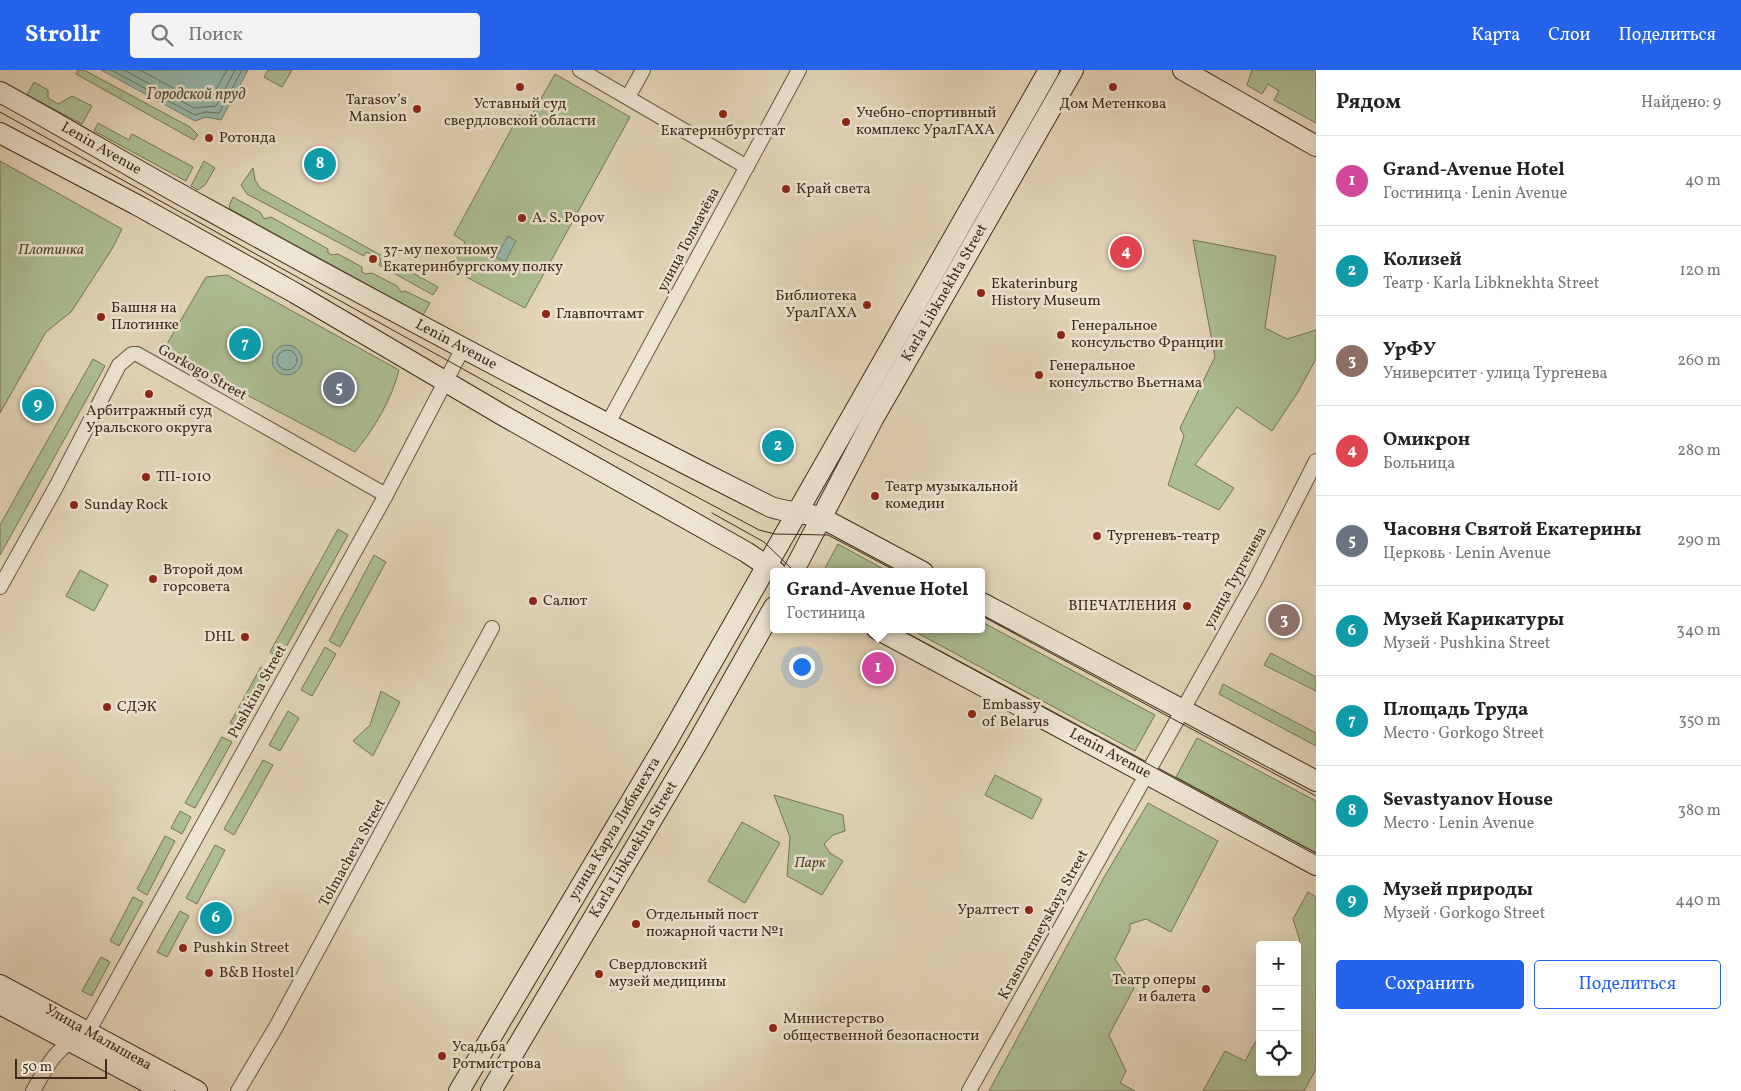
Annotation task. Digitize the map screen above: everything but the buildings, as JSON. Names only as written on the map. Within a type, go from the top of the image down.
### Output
[{"type":"main road","name":"Karla Libknekhta Street","points":[[771,568],[797,512],[1049,70]]},
{"type":"main road","name":"Karla Libknekhta Street","points":[[795,568],[873,419],[1073,70]]},
{"type":"main road","points":[[1184,70],[1316,146]]},
{"type":"main road","name":"Lenin Avenue","points":[[0,92],[204,208],[607,425],[771,507],[787,512],[797,512],[822,518],[916,568]]},
{"type":"main road","name":"Lenin Avenue","points":[[2,134],[187,233],[771,568]]},
{"type":"main road","name":"улица Карла Либкнехта","points":[[459,1091],[770,570]]},
{"type":"main road","points":[[985,605],[1316,781]]},
{"type":"main road","name":"Karla Libknekhta Street","points":[[491,1091],[691,754],[770,614]]},
{"type":"main road","name":"Lenin Avenue","points":[[884,633],[1316,865]]},
{"type":"main road","name":"Улица Малышева","points":[[0,985],[79,1037],[196,1091]]},
{"type":"main road","points":[[0,1004],[79,1037],[98,1055],[164,1091]]},
{"type":"street","points":[[580,70],[747,167]]},
{"type":"street","points":[[628,97],[643,70]]},
{"type":"street","name":"улица Толмачёва","points":[[607,425],[799,70]]},
{"type":"street","name":"Pushkina Street","points":[[79,1037],[386,495],[463,348]]},
{"type":"street","name":"Gorkogo Street","points":[[0,586],[56,487],[119,365],[128,356],[137,354],[386,495]]},
{"type":"street","name":"улица Тургенева","points":[[1147,774],[1254,581],[1316,461]]},
{"type":"street","name":"Tolmacheva Street","points":[[238,1091],[258,1060],[492,628]]},
{"type":"street","name":"Krasnoarmeyskaya Street","points":[[969,1091],[1147,774]]},
{"type":"street","points":[[33,1091],[50,1059],[79,1037]]},
{"type":"green space","points":[[78,70],[84,70],[190,127],[198,135],[194,140],[76,74]]},
{"type":"green space","points":[[268,70],[292,70],[282,87],[264,77]]},
{"type":"green space","points":[[1252,70],[1316,70],[1316,123],[1274,100],[1279,91],[1268,84],[1262,94],[1247,85]]},
{"type":"green space","points":[[555,74],[630,117],[525,308],[451,269],[465,242],[454,235],[519,115],[529,120]]},
{"type":"green space","points":[[34,82],[48,90],[48,98],[58,104],[72,96],[92,106],[82,124],[27,95]]},
{"type":"green space","points":[[98,123],[129,140],[132,134],[193,167],[186,181],[94,131]]},
{"type":"green space","name":"Плотинка","points":[[0,161],[122,229],[112,249],[71,312],[46,332],[0,413]]},
{"type":"green space","points":[[204,161],[215,168],[205,185],[198,190],[191,186]]},
{"type":"green space","points":[[253,168],[255,180],[260,188],[438,287],[433,295],[379,265],[381,260],[366,252],[364,256],[247,194],[241,185]]},
{"type":"green space","points":[[233,197],[260,212],[264,219],[271,217],[328,249],[328,253],[332,255],[338,254],[362,267],[362,272],[366,274],[372,273],[397,286],[401,292],[405,291],[430,303],[423,315],[230,209],[229,206]]},
{"type":"green space","points":[[1193,240],[1276,256],[1265,328],[1287,339],[1316,330],[1316,359],[1298,392],[1272,431],[1237,407],[1195,465],[1234,488],[1219,510],[1168,485],[1184,436],[1180,428],[1215,357]]},
{"type":"green space","points":[[227,275],[399,370],[392,392],[382,413],[355,452],[177,358],[167,344],[206,277]]},
{"type":"green space","points":[[93,359],[105,366],[0,555],[0,525]]},
{"type":"green space","points":[[338,529],[348,535],[280,658],[270,652]]},
{"type":"green space","points":[[838,544],[882,568],[825,568]]},
{"type":"green space","points":[[374,555],[386,562],[340,647],[329,641]]},
{"type":"green space","points":[[80,570],[108,585],[94,611],[66,596]]},
{"type":"green space","points":[[985,624],[1155,715],[1135,751],[917,633],[985,633]]},
{"type":"green space","points":[[325,647],[336,654],[312,696],[301,690]]},
{"type":"green space","points":[[1271,653],[1316,677],[1316,691],[1264,665]]},
{"type":"green space","points":[[261,667],[272,673],[241,729],[230,723]]},
{"type":"green space","points":[[1223,684],[1316,733],[1316,746],[1219,694]]},
{"type":"green space","points":[[381,691],[400,702],[373,756],[353,741],[370,725]]},
{"type":"green space","points":[[288,711],[299,718],[280,751],[269,745]]},
{"type":"green space","points":[[222,737],[232,742],[195,808],[185,803]]},
{"type":"green space","points":[[1197,738],[1316,801],[1316,853],[1176,777]]},
{"type":"green space","points":[[263,760],[273,765],[234,835],[224,829]]},
{"type":"green space","points":[[995,775],[1042,799],[1032,819],[985,795]]},
{"type":"green space","name":"Парк","points":[[774,795],[843,815],[845,831],[833,835],[824,844],[830,853],[843,861],[822,895],[787,876],[790,837]]},
{"type":"green space","points":[[1148,803],[1218,841],[1171,932],[1146,919],[1130,924],[1130,930],[1115,959],[1134,988],[1109,1035],[1126,1071],[1120,1083],[1135,1091],[989,1091],[1103,879]]},
{"type":"green space","points":[[180,811],[191,817],[182,834],[171,828]]},
{"type":"green space","points":[[742,822],[780,843],[745,903],[708,881]]},
{"type":"green space","points":[[165,836],[175,841],[147,895],[137,889]]},
{"type":"green space","points":[[215,845],[225,850],[197,904],[186,898]]},
{"type":"green space","points":[[1308,892],[1316,897],[1316,1069],[1304,1091],[1203,1091],[1225,1051],[1245,1061],[1256,1041],[1256,1076],[1301,1076],[1301,941],[1293,919]]},
{"type":"green space","points":[[133,897],[143,902],[119,946],[110,941]]},
{"type":"green space","points":[[180,911],[189,916],[167,957],[157,952]]},
{"type":"green space","points":[[101,957],[110,962],[92,996],[82,991]]},
{"type":"water","name":"Городской пруд","points":[[101,70],[248,70],[221,120],[206,117],[195,121]]},
{"type":"water","points":[[508,236],[516,241],[505,262],[496,257]]},
{"type":"water","points":[[287,345],[298,349],[302,360],[298,371],[287,375],[276,371],[272,360],[276,349]]},
{"type":"tram line","points":[[0,112],[607,449],[759,530],[775,534],[828,535],[890,568]]},
{"type":"tram line","points":[[712,513],[764,542],[791,568]]},
{"type":"tram line","points":[[985,618],[1316,796]]},
{"type":"tram line","points":[[906,633],[1316,855]]},
{"type":"place","name":"Уставный суд свердловской области","points":[[520,87]]},
{"type":"place","name":"Дом Метенкова","points":[[1113,87]]},
{"type":"place","name":"Tarasov’s Mansion","points":[[417,109]]},
{"type":"place","name":"Екатеринбургстат","points":[[723,114]]},
{"type":"place","name":"Учебно-спортивный комплекс УралГАХА","points":[[846,122]]},
{"type":"place","name":"Ротонда","points":[[209,138]]},
{"type":"place","name":"Sevastyanov House","points":[[320,164]]},
{"type":"place","name":"Край света","points":[[786,189]]},
{"type":"place","name":"A. S. Popov","points":[[522,218]]},
{"type":"place","name":"Омикрон","points":[[1126,252]]},
{"type":"place","name":"37-му пехотному Екатеринбургскому полку","points":[[373,259]]},
{"type":"place","name":"Ekaterinburg History Museum","points":[[981,293]]},
{"type":"place","name":"Библиотека УралГАХА","points":[[867,305]]},
{"type":"place","name":"Главпочтамт","points":[[546,314]]},
{"type":"place","name":"Башня на Плотинке","points":[[101,317]]},
{"type":"place","name":"Генеральное консульство Франции","points":[[1061,335]]},
{"type":"place","name":"Площадь Труда","points":[[245,344]]},
{"type":"place","name":"Генеральное консульство Вьетнама","points":[[1039,375]]},
{"type":"place","name":"Часовня Святой Екатерины","points":[[339,388]]},
{"type":"place","name":"Арбитражный суд Уральского округа","points":[[149,394]]},
{"type":"place","name":"Музей природы","points":[[38,405]]},
{"type":"place","name":"Колизей","points":[[778,446]]},
{"type":"place","name":"ТП-1010","points":[[146,477]]},
{"type":"place","name":"Театр музыкальной комедии","points":[[875,496]]},
{"type":"place","name":"Sunday Rock","points":[[74,505]]},
{"type":"place","name":"Тургеневъ-театр","points":[[1097,536]]},
{"type":"place","name":"Второй дом горсовета","points":[[153,579]]},
{"type":"place","name":"Салют","points":[[533,601]]},
{"type":"place","name":"ВПЕЧАТЛЕНИЯ","points":[[1187,606]]},
{"type":"place","name":"УрФУ","points":[[1284,620]]},
{"type":"place","name":"DHL","points":[[245,637]]},
{"type":"place","name":"Grand-Avenue Hotel","points":[[878,668]]},
{"type":"place","name":"СДЭК","points":[[107,707]]},
{"type":"place","name":"Embassy of Belarus","points":[[972,714]]},
{"type":"place","name":"Уралтест","points":[[1029,910]]},
{"type":"place","name":"Музей Карикатуры","points":[[216,918]]},
{"type":"place","name":"Отдельный пост пожарной части №1","points":[[636,924]]},
{"type":"place","name":"Pushkin Street","points":[[183,948]]},
{"type":"place","name":"B&B Hostel","points":[[209,973]]},
{"type":"place","name":"Свердловский музей медицины","points":[[599,974]]},
{"type":"place","name":"Театр оперы и балета","points":[[1206,989]]},
{"type":"place","name":"Министерство общественной безопасности","points":[[773,1028]]},
{"type":"place","name":"Усадьба Ротмистрова","points":[[442,1056]]}]
